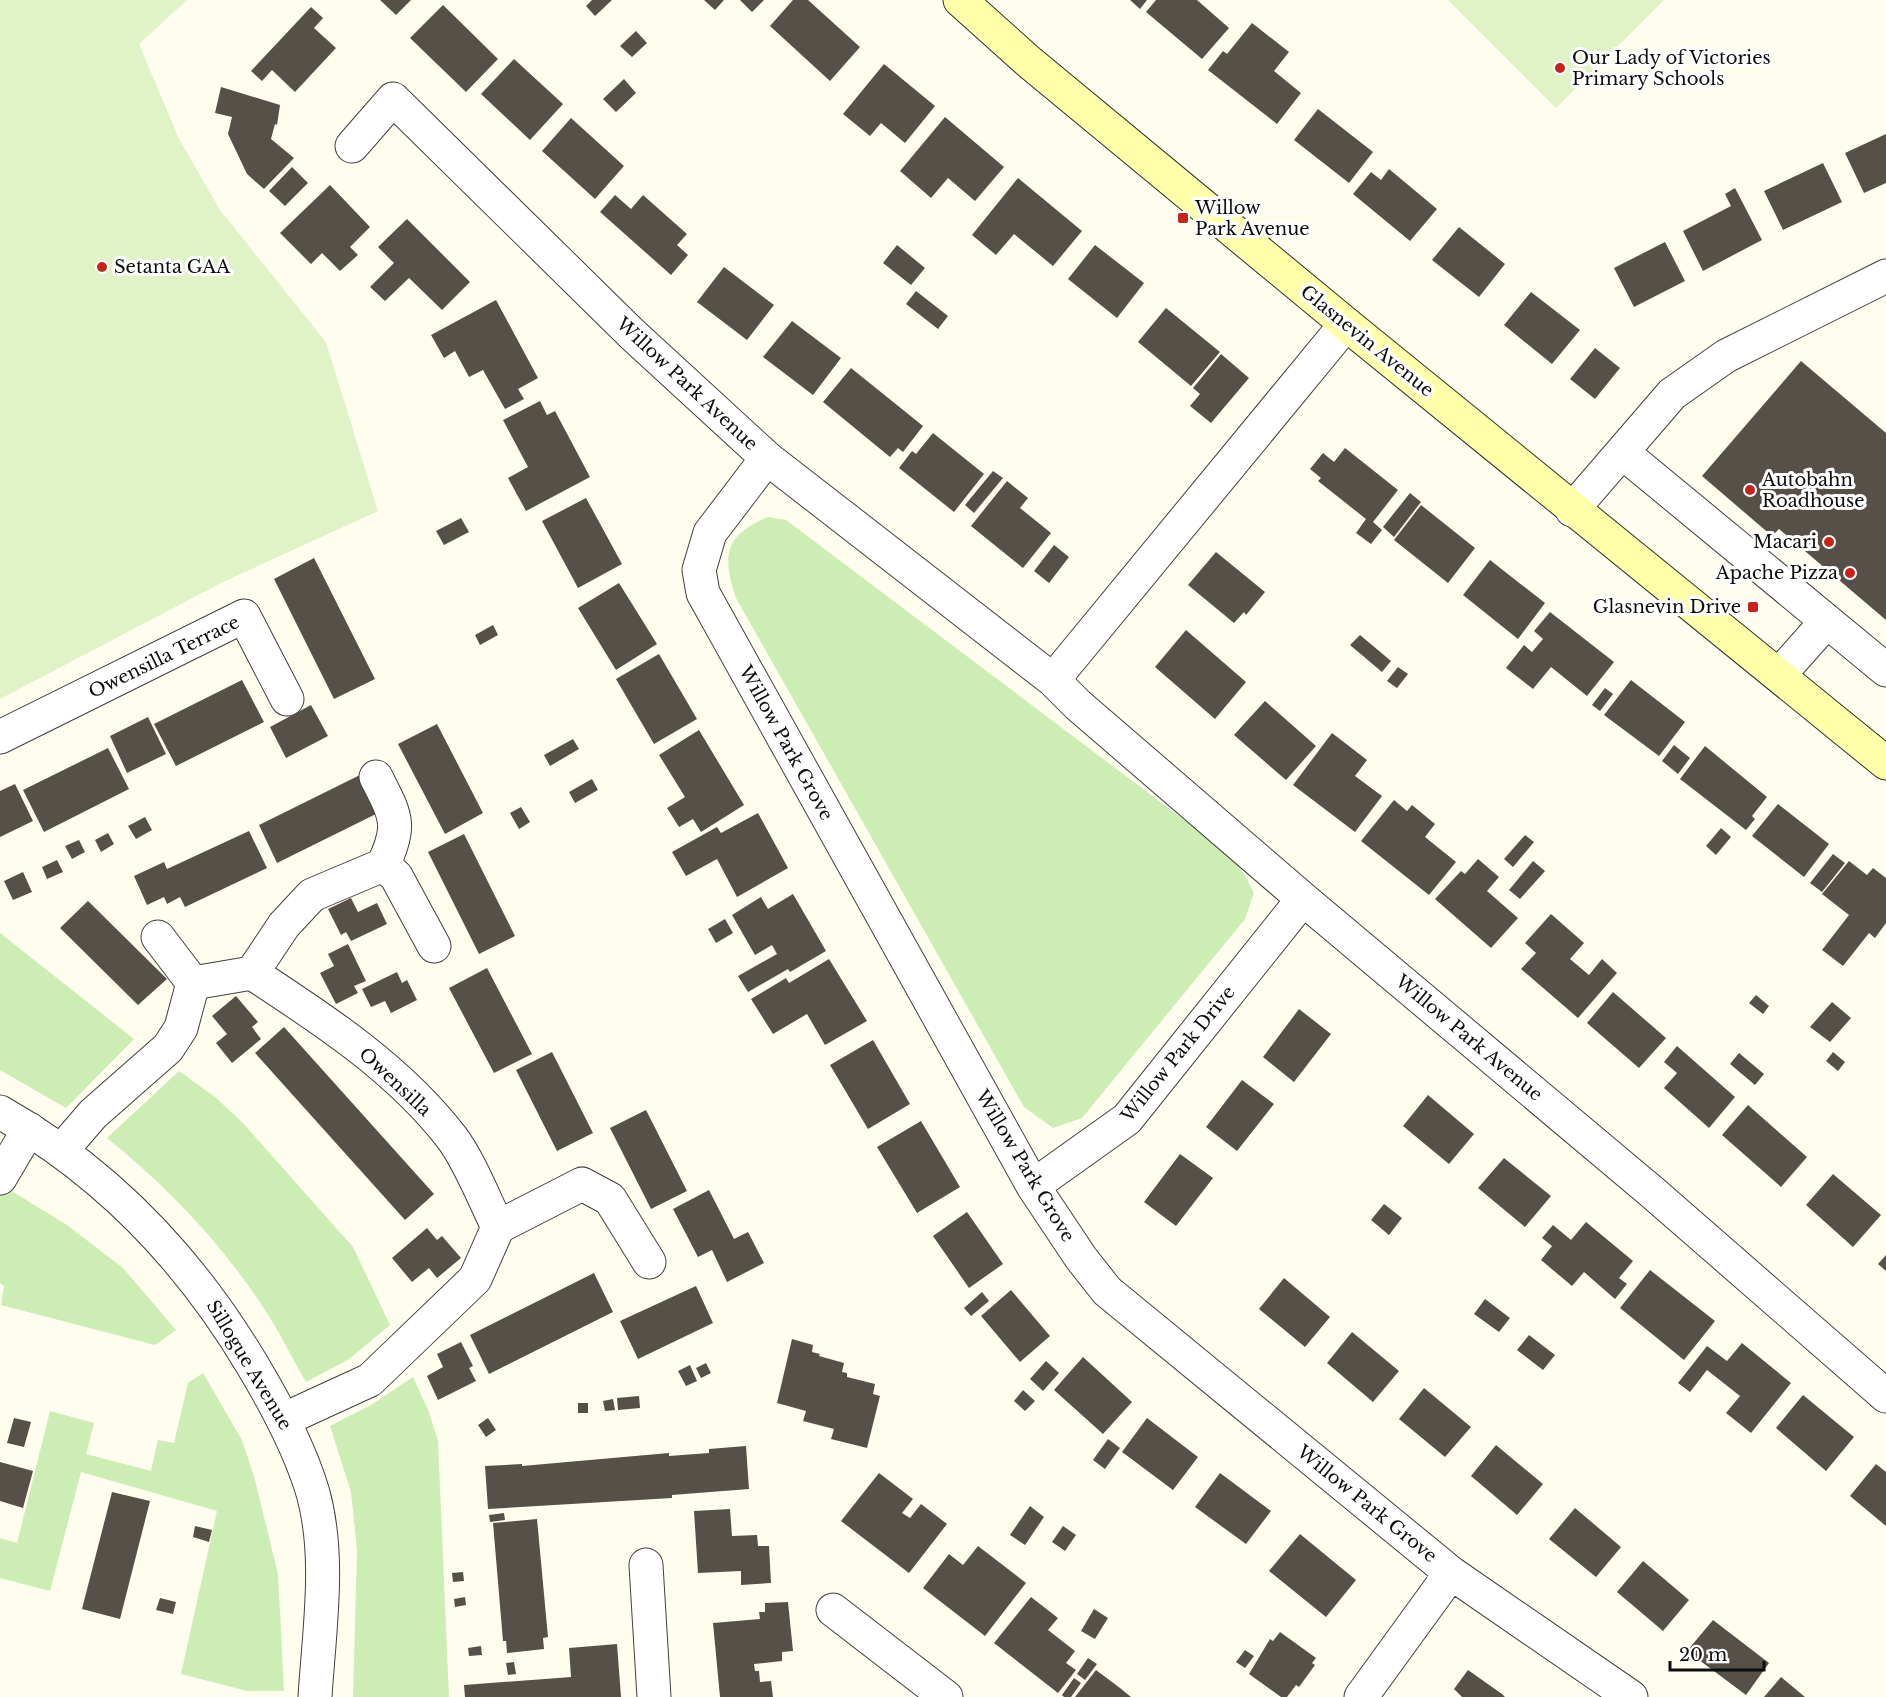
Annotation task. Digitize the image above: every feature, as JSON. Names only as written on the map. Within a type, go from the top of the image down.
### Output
[{"type":"main road","name":"Glasnevin Avenue","points":[[960,0],[1028,61],[1346,324],[1886,763]]},
{"type":"street","name":"Willow Park Avenue","points":[[352,146],[393,99],[632,334],[767,458],[1053,680],[1078,705],[1303,899],[1652,1192],[1886,1396]]},
{"type":"street","points":[[1572,510],[1672,394],[1725,356],[1886,276]]},
{"type":"street","points":[[1053,680],[1346,324]]},
{"type":"street","points":[[1622,452],[1886,670]]},
{"type":"street","name":"Willow Park Grove","points":[[767,458],[710,533],[699,570],[703,593],[1033,1186],[1081,1258],[1107,1291],[1451,1573],[1631,1697]]},
{"type":"street","name":"Owensilla Terrace","points":[[0,737],[244,616],[287,699]]},
{"type":"street","points":[[1779,675],[1827,621]]},
{"type":"street","points":[[193,983],[252,973],[284,925],[312,896],[383,865],[395,840],[394,814],[376,777]]},
{"type":"street","points":[[383,865],[396,876],[434,946]]},
{"type":"street","name":"Willow Park Drive","points":[[1033,1186],[1127,1119],[1303,899]]},
{"type":"street","points":[[158,937],[193,983]]},
{"type":"street","name":"Owensilla","points":[[252,973],[365,1052],[411,1092],[453,1139],[498,1227]]},
{"type":"street","points":[[62,1150],[93,1114],[168,1048],[181,1028],[193,983]]},
{"type":"street","name":"Sillogue Avenue","points":[[0,1112],[62,1150],[109,1188],[146,1223],[190,1272],[229,1326],[283,1420],[313,1494],[319,1529],[322,1564],[315,1697]]},
{"type":"street","points":[[0,1178],[29,1129]]},
{"type":"street","points":[[283,1420],[370,1380],[474,1279],[498,1227],[582,1184],[610,1199],[649,1262]]},
{"type":"street","points":[[646,1565],[654,1697]]},
{"type":"street","points":[[1361,1697],[1451,1573]]},
{"type":"street","points":[[833,1610],[946,1697]]},
{"type":"green space","name":"Setanta GAA","points":[[0,0],[187,0],[139,44],[179,139],[220,210],[326,342],[378,511],[221,583],[0,699]]},
{"type":"green space","name":"Our Lady of Victories Primary Schools","points":[[1448,0],[1664,0],[1556,108]]},
{"type":"green space","points":[[768,517],[786,520],[1236,859],[1254,893],[1245,919],[1082,1118],[1053,1128],[1024,1107],[736,598],[729,570],[730,548],[742,531]]},
{"type":"green space","points":[[0,933],[134,1039],[66,1108],[0,1070]]},
{"type":"green space","points":[[179,1071],[215,1097],[243,1123],[353,1247],[390,1325],[349,1359],[306,1382],[270,1319],[231,1262],[172,1196],[107,1138]]},
{"type":"green space","points":[[0,1184],[67,1225],[123,1268],[176,1330],[155,1345],[1,1305],[4,1286],[0,1283]]},
{"type":"green space","points":[[203,1373],[242,1440],[254,1476],[278,1574],[284,1691],[247,1691],[181,1674],[217,1511],[81,1472],[50,1591],[0,1578],[0,1538],[17,1543],[50,1411],[94,1423],[86,1454],[151,1471],[158,1440],[174,1443],[188,1383]]},
{"type":"green space","points":[[413,1377],[429,1412],[438,1441],[449,1697],[353,1697],[357,1550],[351,1492],[330,1426],[371,1405]]},
{"type":"building","points":[[380,0],[411,0],[396,15]]},
{"type":"building","points":[[592,0],[612,0],[595,16],[586,6]]},
{"type":"building","points":[[704,0],[724,0],[715,10]]},
{"type":"building","points":[[740,0],[764,0],[752,12]]},
{"type":"building","points":[[793,0],[808,0],[860,47],[830,81],[770,26]]},
{"type":"building","points":[[1130,0],[1147,0],[1140,9]]},
{"type":"building","points":[[1156,0],[1197,0],[1229,28],[1202,59],[1146,12]]},
{"type":"building","points":[[443,5],[498,59],[466,92],[410,38]]},
{"type":"building","points":[[311,7],[323,18],[314,28],[336,48],[295,92],[272,70],[262,81],[251,71]]},
{"type":"building","points":[[1252,23],[1289,52],[1274,71],[1301,93],[1277,124],[1208,70],[1223,51],[1227,54]]},
{"type":"building","points":[[636,31],[647,43],[632,57],[620,46]]},
{"type":"building","points":[[514,59],[563,104],[530,140],[481,94]]},
{"type":"building","points":[[884,64],[935,106],[905,143],[881,123],[870,136],[843,114]]},
{"type":"building","points":[[624,79],[636,93],[616,112],[603,99]]},
{"type":"building","points":[[221,87],[280,105],[277,125],[275,124],[271,139],[294,158],[264,189],[247,174],[228,134],[232,117],[215,113]]},
{"type":"building","points":[[1318,109],[1373,152],[1349,183],[1294,140]]},
{"type":"building","points":[[945,117],[1004,167],[975,201],[948,178],[931,198],[900,171]]},
{"type":"building","points":[[571,118],[624,166],[595,199],[542,151]]},
{"type":"building","points":[[1886,134],[1886,183],[1864,193],[1845,153]]},
{"type":"building","points":[[1823,163],[1842,202],[1783,230],[1764,191]]},
{"type":"building","points":[[292,167],[308,183],[285,206],[269,191]]},
{"type":"building","points":[[1389,169],[1437,209],[1410,241],[1353,194],[1371,172],[1381,180]]},
{"type":"building","points":[[1018,178],[1082,231],[1053,266],[1014,234],[996,255],[972,235]]},
{"type":"building","points":[[330,185],[370,227],[350,247],[358,255],[340,271],[322,253],[311,264],[280,233]]},
{"type":"building","points":[[1735,188],[1762,240],[1703,271],[1683,231],[1731,206],[1725,194]]},
{"type":"building","points":[[615,195],[631,209],[643,195],[687,234],[677,245],[688,255],[671,275],[600,212]]},
{"type":"building","points":[[407,219],[470,282],[442,310],[409,278],[385,301],[370,287],[394,263],[378,247]]},
{"type":"building","points":[[1459,227],[1505,264],[1479,297],[1432,260]]},
{"type":"building","points":[[1665,242],[1685,281],[1634,307],[1614,268]]},
{"type":"building","points":[[897,245],[925,268],[911,285],[883,263]]},
{"type":"building","points":[[1095,245],[1144,283],[1117,318],[1068,279]]},
{"type":"building","points":[[724,267],[774,305],[747,340],[697,302]]},
{"type":"building","points":[[916,291],[948,316],[938,329],[906,304]]},
{"type":"building","points":[[1531,292],[1580,330],[1552,364],[1504,325]]},
{"type":"building","points":[[496,300],[538,378],[518,389],[524,399],[505,409],[483,370],[469,377],[455,351],[444,358],[431,335]]},
{"type":"building","points":[[1166,308],[1220,352],[1191,386],[1138,342]]},
{"type":"building","points":[[792,321],[841,358],[813,395],[763,357]]},
{"type":"building","points":[[1595,348],[1620,368],[1595,399],[1570,379]]},
{"type":"building","points":[[1221,354],[1249,378],[1211,423],[1190,406],[1200,394],[1193,388]]},
{"type":"building","points":[[1801,361],[1886,433],[1886,620],[1779,529],[1772,536],[1702,476]]},
{"type":"building","points":[[851,368],[923,426],[903,452],[898,448],[890,457],[823,402]]},
{"type":"building","points":[[540,401],[547,415],[555,411],[590,477],[526,511],[508,478],[528,467],[503,420]]},
{"type":"building","points":[[933,433],[984,474],[954,512],[899,468],[912,451],[916,454]]},
{"type":"building","points":[[1345,448],[1398,490],[1373,522],[1382,530],[1371,544],[1356,533],[1366,519],[1318,481],[1321,478],[1310,469],[1323,453],[1334,462]]},
{"type":"building","points":[[993,471],[1003,478],[974,513],[965,505]]},
{"type":"building","points":[[1007,481],[1028,498],[1020,508],[1051,533],[1023,568],[971,526]]},
{"type":"building","points":[[1410,493],[1421,502],[1394,537],[1383,527]]},
{"type":"building","points":[[586,498],[622,564],[578,588],[542,521]]},
{"type":"building","points":[[1421,505],[1475,548],[1448,583],[1394,540]]},
{"type":"building","points":[[461,518],[469,532],[444,545],[436,531]]},
{"type":"building","points":[[1054,545],[1069,557],[1049,583],[1034,571]]},
{"type":"building","points":[[1216,552],[1265,592],[1246,615],[1244,612],[1234,623],[1188,585]]},
{"type":"building","points":[[314,558],[375,679],[334,699],[274,579]]},
{"type":"building","points":[[1490,560],[1545,603],[1518,639],[1463,595]]},
{"type":"building","points":[[619,583],[657,644],[616,670],[578,608]]},
{"type":"building","points":[[1550,612],[1614,662],[1587,696],[1551,667],[1533,689],[1506,668],[1524,645],[1532,652],[1543,639],[1534,631]]},
{"type":"building","points":[[493,625],[498,635],[480,645],[475,635]]},
{"type":"building","points":[[1186,630],[1246,682],[1215,719],[1155,667]]},
{"type":"building","points":[[1360,635],[1391,661],[1382,672],[1350,645]]},
{"type":"building","points":[[659,654],[697,719],[654,744],[616,679]]},
{"type":"building","points":[[1398,667],[1408,674],[1397,688],[1387,681]]},
{"type":"building","points":[[242,680],[264,722],[176,766],[154,724]]},
{"type":"building","points":[[1631,680],[1685,722],[1659,756],[1604,715]]},
{"type":"building","points":[[1605,688],[1613,694],[1600,711],[1592,705]]},
{"type":"building","points":[[1265,701],[1316,746],[1286,780],[1234,735]]},
{"type":"building","points":[[311,705],[328,736],[286,758],[270,727]]},
{"type":"building","points":[[148,717],[166,754],[127,773],[110,736]]},
{"type":"building","points":[[437,724],[483,813],[445,834],[398,744]]},
{"type":"building","points":[[699,730],[744,805],[701,832],[693,819],[679,827],[667,808],[685,797],[659,755]]},
{"type":"building","points":[[1332,733],[1367,760],[1355,776],[1382,796],[1355,832],[1293,785]]},
{"type":"building","points":[[573,739],[579,749],[550,766],[544,755]]},
{"type":"building","points":[[1674,745],[1690,758],[1678,774],[1662,761]]},
{"type":"building","points":[[1705,746],[1767,797],[1752,816],[1755,819],[1746,830],[1680,779]]},
{"type":"building","points":[[108,748],[129,789],[44,832],[23,790]]},
{"type":"building","points":[[362,774],[380,812],[277,863],[259,825]]},
{"type":"building","points":[[592,779],[598,790],[575,803],[569,792]]},
{"type":"building","points":[[15,784],[33,821],[0,837],[0,791]]},
{"type":"building","points":[[1394,800],[1407,811],[1412,805],[1435,824],[1425,837],[1456,862],[1429,895],[1361,841]]},
{"type":"building","points":[[1778,804],[1829,844],[1804,877],[1752,836]]},
{"type":"building","points":[[521,807],[530,822],[519,829],[510,813]]},
{"type":"building","points":[[758,813],[788,868],[737,897],[717,859],[686,876],[672,852],[717,827],[721,833]]},
{"type":"building","points":[[145,817],[152,830],[136,839],[128,826]]},
{"type":"building","points":[[1721,828],[1731,837],[1716,855],[1706,846]]},
{"type":"building","points":[[249,831],[267,868],[185,907],[180,897],[167,904],[164,897],[147,905],[134,876],[164,862],[167,869]]},
{"type":"building","points":[[108,833],[114,844],[101,852],[95,840]]},
{"type":"building","points":[[464,834],[515,936],[479,954],[428,852]]},
{"type":"building","points":[[1525,835],[1534,842],[1513,867],[1504,859]]},
{"type":"building","points":[[79,840],[85,852],[72,859],[65,846]]},
{"type":"building","points":[[1833,854],[1845,863],[1822,892],[1810,883]]},
{"type":"building","points":[[1478,859],[1499,877],[1487,891],[1518,918],[1491,948],[1435,899],[1461,871],[1465,874]]},
{"type":"building","points":[[57,860],[63,872],[47,879],[42,867]]},
{"type":"building","points":[[1533,861],[1545,871],[1520,899],[1509,890]]},
{"type":"building","points":[[1849,861],[1867,875],[1873,868],[1886,878],[1886,923],[1875,938],[1869,933],[1843,966],[1822,950],[1849,915],[1822,894]]},
{"type":"building","points":[[23,872],[32,892],[13,900],[4,881]]},
{"type":"building","points":[[793,894],[826,951],[790,972],[788,969],[748,992],[738,976],[777,954],[772,945],[755,955],[732,915],[761,897],[768,909]]},
{"type":"building","points":[[351,898],[358,912],[377,903],[387,924],[351,941],[346,932],[341,935],[328,909]]},
{"type":"building","points":[[88,901],[167,979],[138,1005],[60,928]]},
{"type":"building","points":[[1551,914],[1584,943],[1570,959],[1589,975],[1602,959],[1617,973],[1578,1018],[1521,969],[1536,953],[1525,943]]},
{"type":"building","points":[[725,919],[733,933],[716,943],[708,929]]},
{"type":"building","points":[[348,944],[366,981],[354,986],[358,993],[336,1004],[320,973],[334,966],[328,954]]},
{"type":"building","points":[[829,959],[867,1021],[825,1045],[807,1014],[773,1034],[751,999],[786,978],[789,983]]},
{"type":"building","points":[[487,968],[532,1054],[494,1073],[449,988]]},
{"type":"building","points":[[397,972],[402,983],[407,980],[417,1000],[391,1013],[385,1001],[371,1007],[362,989]]},
{"type":"building","points":[[1613,992],[1666,1038],[1639,1068],[1587,1023]]},
{"type":"building","points":[[1756,995],[1769,1006],[1763,1014],[1749,1003]]},
{"type":"building","points":[[236,996],[258,1022],[252,1027],[261,1039],[232,1063],[216,1043],[227,1034],[212,1016]]},
{"type":"building","points":[[1832,1002],[1851,1018],[1830,1042],[1810,1027]]},
{"type":"building","points":[[1299,1009],[1331,1034],[1294,1082],[1263,1057]]},
{"type":"building","points":[[284,1027],[434,1194],[405,1220],[255,1053]]},
{"type":"building","points":[[873,1040],[910,1104],[868,1129],[830,1065]]},
{"type":"building","points":[[1677,1046],[1735,1097],[1709,1128],[1664,1088],[1677,1073],[1664,1062]]},
{"type":"building","points":[[552,1052],[593,1133],[557,1151],[516,1070]]},
{"type":"building","points":[[1833,1052],[1845,1062],[1838,1071],[1826,1061]]},
{"type":"building","points":[[1739,1053],[1764,1074],[1755,1085],[1730,1064]]},
{"type":"building","points":[[1242,1080],[1274,1104],[1237,1151],[1206,1127]]},
{"type":"building","points":[[1428,1095],[1474,1134],[1449,1164],[1403,1126]]},
{"type":"building","points":[[1748,1105],[1807,1157],[1781,1187],[1722,1135]]},
{"type":"building","points":[[646,1110],[687,1191],[651,1209],[610,1128]]},
{"type":"building","points":[[921,1121],[960,1187],[917,1213],[877,1147]]},
{"type":"building","points":[[1180,1154],[1213,1178],[1176,1226],[1144,1202]]},
{"type":"building","points":[[1504,1158],[1551,1196],[1525,1227],[1478,1188]]},
{"type":"building","points":[[1833,1174],[1881,1215],[1853,1247],[1806,1205]]},
{"type":"building","points":[[709,1190],[734,1239],[748,1232],[764,1263],[727,1282],[712,1250],[698,1257],[673,1209]]},
{"type":"building","points":[[1384,1204],[1402,1218],[1389,1235],[1371,1220]]},
{"type":"building","points":[[967,1212],[1003,1264],[969,1288],[933,1236]]},
{"type":"building","points":[[1586,1222],[1633,1261],[1619,1278],[1627,1284],[1615,1299],[1584,1272],[1572,1286],[1541,1260],[1552,1246],[1542,1238],[1553,1225],[1571,1240]]},
{"type":"building","points":[[427,1228],[437,1240],[442,1236],[461,1258],[437,1278],[429,1268],[412,1282],[392,1258]]},
{"type":"building","points":[[1886,1255],[1886,1271],[1878,1264]]},
{"type":"building","points":[[1650,1270],[1715,1321],[1684,1360],[1620,1308]]},
{"type":"building","points":[[594,1273],[613,1312],[489,1374],[470,1335]]},
{"type":"building","points":[[1284,1278],[1330,1317],[1305,1347],[1259,1309]]},
{"type":"building","points":[[696,1286],[713,1323],[638,1359],[620,1321]]},
{"type":"building","points":[[1011,1290],[1050,1336],[1020,1362],[981,1316]]},
{"type":"building","points":[[982,1292],[989,1301],[971,1316],[964,1308]]},
{"type":"building","points":[[1485,1299],[1510,1318],[1499,1332],[1474,1314]]},
{"type":"building","points":[[1352,1332],[1399,1371],[1373,1402],[1327,1363]]},
{"type":"building","points":[[1529,1335],[1555,1355],[1543,1370],[1517,1350]]},
{"type":"building","points":[[792,1339],[813,1345],[812,1352],[820,1354],[819,1356],[844,1363],[842,1372],[847,1373],[847,1377],[875,1384],[873,1394],[880,1396],[867,1448],[831,1439],[834,1429],[803,1421],[806,1411],[777,1403]]},
{"type":"building","points":[[461,1342],[473,1366],[469,1368],[476,1381],[438,1400],[427,1376],[443,1367],[437,1354]]},
{"type":"building","points":[[1742,1343],[1791,1383],[1751,1433],[1726,1413],[1740,1396],[1707,1370],[1690,1392],[1678,1383],[1707,1346],[1727,1361]]},
{"type":"building","points":[[1083,1357],[1132,1402],[1103,1434],[1054,1390]]},
{"type":"building","points":[[1046,1361],[1059,1373],[1043,1391],[1030,1379]]},
{"type":"building","points":[[706,1363],[711,1373],[701,1378],[696,1368]]},
{"type":"building","points":[[690,1365],[697,1381],[686,1386],[678,1371]]},
{"type":"building","points":[[1424,1388],[1471,1427],[1445,1457],[1399,1419]]},
{"type":"building","points":[[1023,1390],[1035,1401],[1025,1411],[1014,1401]]},
{"type":"building","points":[[1803,1395],[1854,1437],[1826,1471],[1776,1428]]},
{"type":"building","points":[[639,1396],[640,1408],[618,1410],[617,1398]]},
{"type":"building","points":[[613,1399],[615,1410],[605,1411],[603,1401]]},
{"type":"building","points":[[578,1403],[588,1403],[588,1413],[578,1413]]},
{"type":"building","points":[[14,1418],[31,1422],[24,1447],[7,1443]]},
{"type":"building","points":[[488,1418],[496,1430],[486,1437],[478,1425]]},
{"type":"building","points":[[1147,1418],[1198,1457],[1173,1490],[1122,1452]]},
{"type":"building","points":[[1108,1439],[1120,1448],[1105,1469],[1093,1460]]},
{"type":"building","points":[[1496,1445],[1543,1484],[1517,1515],[1471,1476]]},
{"type":"building","points":[[746,1446],[749,1489],[672,1495],[672,1498],[488,1509],[485,1466],[522,1464],[522,1466],[669,1453],[669,1456],[709,1453],[709,1449]]},
{"type":"building","points":[[0,1462],[33,1471],[23,1508],[0,1501]]},
{"type":"building","points":[[1876,1464],[1886,1472],[1886,1526],[1850,1496]]},
{"type":"building","points":[[879,1473],[913,1499],[902,1513],[910,1518],[921,1504],[947,1524],[909,1573],[841,1521]]},
{"type":"building","points":[[1220,1473],[1271,1511],[1246,1544],[1195,1507]]},
{"type":"building","points":[[112,1492],[150,1501],[120,1619],[82,1609]]},
{"type":"building","points":[[1030,1506],[1044,1517],[1025,1545],[1010,1535]]},
{"type":"building","points":[[1575,1508],[1621,1547],[1596,1577],[1549,1539]]},
{"type":"building","points":[[730,1509],[732,1536],[757,1535],[758,1546],[769,1546],[771,1583],[741,1585],[741,1571],[698,1573],[694,1511]]},
{"type":"building","points":[[504,1513],[505,1520],[490,1522],[489,1515]]},
{"type":"building","points":[[537,1519],[548,1637],[543,1638],[544,1649],[507,1653],[506,1641],[503,1641],[493,1523]]},
{"type":"building","points":[[195,1526],[212,1530],[209,1542],[193,1537]]},
{"type":"building","points":[[1063,1526],[1076,1535],[1065,1551],[1052,1542]]},
{"type":"building","points":[[1300,1534],[1356,1580],[1326,1617],[1269,1571]]},
{"type":"building","points":[[978,1546],[1026,1583],[985,1636],[923,1588],[949,1554],[963,1565]]},
{"type":"building","points":[[1643,1561],[1689,1600],[1663,1631],[1617,1592]]},
{"type":"building","points":[[463,1572],[464,1581],[453,1582],[452,1573]]},
{"type":"building","points":[[465,1597],[466,1605],[455,1607],[454,1599]]},
{"type":"building","points":[[1031,1597],[1058,1618],[1048,1630],[1075,1651],[1066,1663],[1076,1670],[1058,1693],[994,1643]]},
{"type":"building","points":[[160,1598],[176,1602],[173,1614],[156,1610]]},
{"type":"building","points":[[788,1602],[793,1651],[782,1652],[782,1661],[754,1664],[755,1671],[759,1671],[760,1682],[771,1681],[773,1697],[720,1697],[713,1623],[760,1619],[759,1612],[765,1612],[765,1603]]},
{"type":"building","points":[[1094,1609],[1108,1618],[1095,1639],[1081,1631]]},
{"type":"building","points":[[1713,1620],[1769,1663],[1746,1695],[1687,1651]]},
{"type":"building","points":[[1280,1632],[1316,1658],[1312,1663],[1315,1665],[1299,1687],[1296,1685],[1287,1697],[1281,1697],[1249,1674],[1270,1639],[1273,1641]]},
{"type":"building","points":[[617,1644],[621,1697],[465,1697],[464,1685],[571,1677],[569,1648]]},
{"type":"building","points":[[481,1646],[482,1655],[469,1656],[468,1648]]},
{"type":"building","points":[[1245,1650],[1254,1656],[1245,1668],[1236,1662]]},
{"type":"building","points":[[1088,1658],[1097,1664],[1085,1680],[1077,1674]]},
{"type":"building","points":[[514,1662],[516,1674],[508,1675],[506,1663]]},
{"type":"building","points":[[1096,1670],[1120,1688],[1131,1697],[1075,1697]]},
{"type":"building","points":[[1468,1670],[1505,1697],[1462,1697],[1454,1689]]},
{"type":"building","points":[[1781,1677],[1805,1697],[1764,1697]]},
{"type":"building","points":[[1074,1678],[1081,1683],[1071,1697],[1064,1697],[1062,1695]]},
{"type":"place","name":"Our Lady of Victories Primary Schools","points":[[1560,68]]},
{"type":"place","name":"Willow Park Avenue","points":[[1183,218]]},
{"type":"place","name":"Setanta GAA","points":[[102,267]]},
{"type":"place","name":"Autobahn Roadhouse","points":[[1750,490]]},
{"type":"place","name":"Macari","points":[[1829,542]]},
{"type":"place","name":"Apache Pizza","points":[[1850,573]]},
{"type":"place","name":"Glasnevin Drive","points":[[1753,607]]}]
